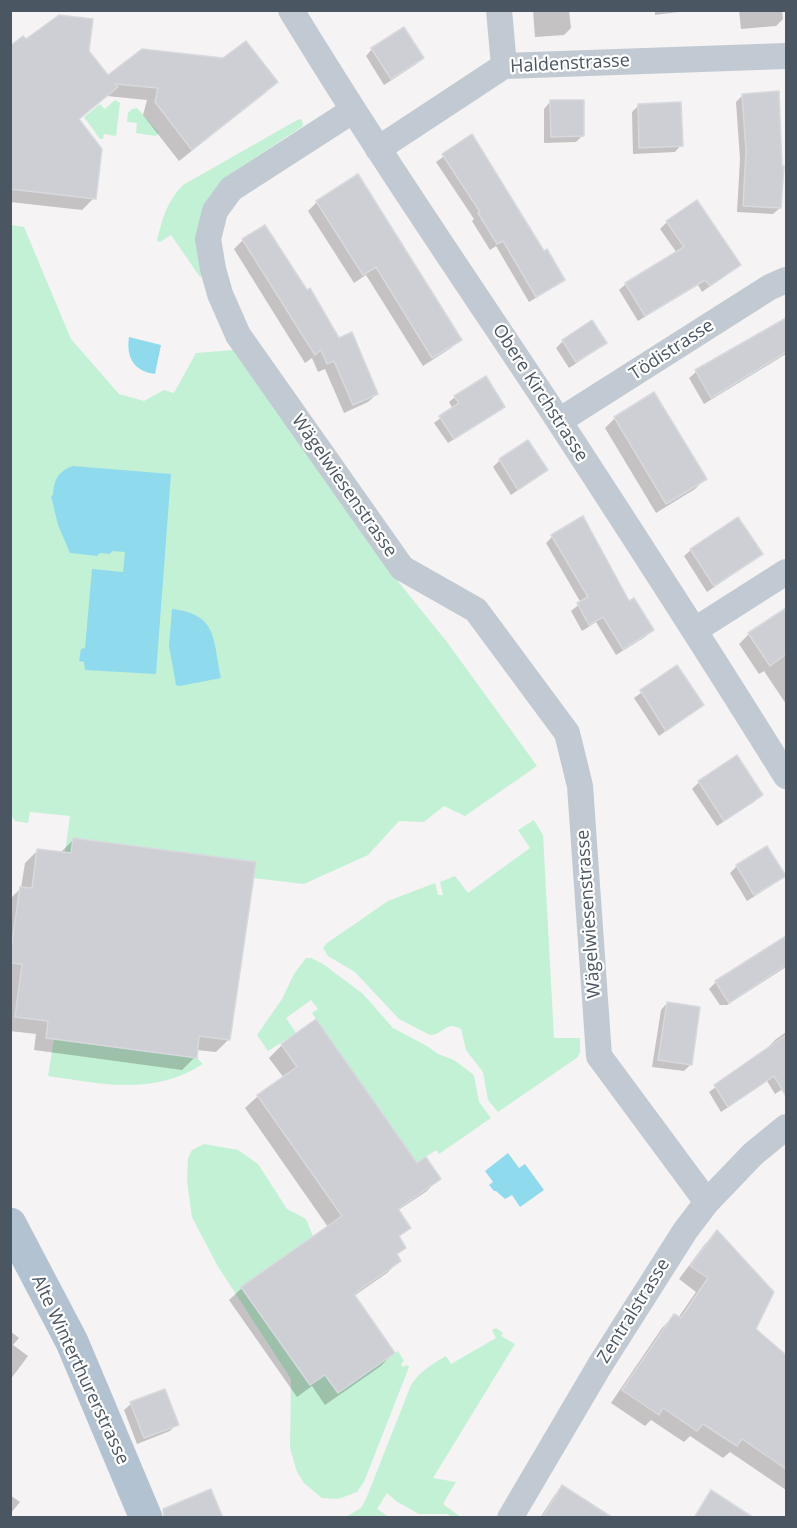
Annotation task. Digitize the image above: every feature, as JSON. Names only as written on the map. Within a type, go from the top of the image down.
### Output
[{"type":"main road","name":"Alte Winterthurerstrasse","points":[[11,1225],[72,1342],[146,1518]]},
{"type":"street","name":"Obere Kirchstrasse","points":[[291,10],[352,111],[559,421],[695,630],[786,776]]},
{"type":"street","points":[[499,10],[504,66]]},
{"type":"street","name":"Haldenstrasse","points":[[378,149],[504,66],[786,56]]},
{"type":"street","name":"Wägelwiesenstrasse","points":[[352,111],[231,189],[215,211],[208,239],[220,294],[238,334],[402,568],[476,610],[567,733],[580,786],[599,1056],[706,1202]]},
{"type":"street","name":"Tödistrasse","points":[[559,421],[770,287],[786,280]]},
{"type":"street","points":[[695,630],[786,572]]},
{"type":"street","name":"Zentralstrasse","points":[[510,1518],[600,1365],[685,1231],[706,1202],[753,1154],[786,1127]]},
{"type":"green space","points":[[115,100],[120,103],[116,136],[104,134],[103,139],[100,139],[84,117],[100,104],[105,109]]},
{"type":"green space","points":[[137,108],[159,133],[156,136],[136,133],[137,123],[127,122],[128,113]]},
{"type":"green space","points":[[299,119],[302,120],[303,126],[229,175],[215,189],[205,206],[202,276],[200,277],[171,235],[160,242],[157,241],[166,211],[173,197],[183,185]]},
{"type":"green space","points":[[11,225],[24,227],[71,339],[119,394],[144,401],[164,390],[174,393],[196,353],[233,350],[392,574],[447,642],[537,766],[465,816],[444,806],[424,822],[399,821],[368,855],[304,884],[253,878],[256,862],[74,838],[71,853],[65,852],[70,816],[30,812],[28,823],[15,821],[11,815]]},
{"type":"green space","points":[[534,820],[543,835],[554,1038],[580,1038],[580,1052],[578,1057],[498,1112],[488,1100],[483,1072],[466,1050],[461,1029],[451,1026],[430,1035],[399,1019],[355,972],[328,956],[323,948],[388,901],[435,883],[438,895],[443,895],[440,882],[455,876],[468,893],[530,848],[518,830]]},
{"type":"green space","points":[[306,958],[323,964],[363,994],[393,1028],[438,1054],[454,1060],[474,1075],[479,1102],[491,1118],[439,1154],[436,1150],[417,1163],[312,1013],[318,1009],[311,1000],[286,1018],[296,1033],[268,1051],[257,1035]]},
{"type":"green space","points":[[54,1039],[197,1058],[203,1064],[184,1074],[146,1084],[108,1084],[48,1076]]},
{"type":"green space","points":[[204,1144],[238,1150],[258,1164],[287,1209],[306,1219],[313,1236],[241,1287],[310,1385],[325,1375],[338,1393],[398,1351],[404,1361],[401,1364],[403,1367],[407,1365],[409,1367],[364,1482],[357,1492],[338,1499],[322,1498],[304,1483],[297,1472],[290,1448],[291,1379],[217,1265],[192,1217],[187,1180],[188,1158],[192,1150]]},
{"type":"green space","points":[[496,1328],[503,1333],[501,1336],[515,1344],[433,1478],[456,1482],[444,1505],[461,1517],[447,1514],[419,1514],[387,1493],[377,1509],[389,1517],[346,1517],[361,1508],[366,1499],[414,1380],[446,1356],[451,1364],[496,1338],[492,1330]]},
{"type":"water","points":[[129,337],[161,345],[155,374],[142,370],[133,362],[129,351]]},
{"type":"water","points":[[73,466],[171,474],[156,674],[85,670],[84,662],[79,661],[81,649],[85,648],[92,569],[123,572],[125,552],[113,551],[109,554],[100,553],[97,556],[70,553],[58,525],[51,496],[58,477]]},
{"type":"water","points":[[172,609],[187,612],[206,623],[214,641],[221,678],[176,685],[169,646]]},
{"type":"water","points":[[508,1153],[519,1168],[525,1164],[544,1190],[520,1207],[512,1195],[505,1199],[494,1191],[489,1185],[493,1182],[485,1171]]},
{"type":"building","points":[[59,15],[93,19],[89,51],[108,75],[142,49],[223,58],[246,41],[278,82],[192,150],[155,102],[158,88],[115,84],[118,87],[79,119],[102,149],[96,199],[10,189],[10,46],[23,36],[26,39]]},
{"type":"building","points":[[404,27],[424,58],[391,79],[371,48]]},
{"type":"building","points":[[779,91],[782,166],[784,166],[781,208],[743,206],[746,151],[742,94]]},
{"type":"building","points":[[550,100],[584,100],[584,136],[551,137]]},
{"type":"building","points":[[681,102],[683,146],[639,148],[638,104]]},
{"type":"building","points":[[472,134],[544,251],[547,249],[565,280],[536,297],[503,241],[497,244],[478,213],[480,212],[442,154]]},
{"type":"building","points":[[358,174],[462,340],[432,358],[376,267],[363,275],[316,201]]},
{"type":"building","points":[[697,200],[741,265],[710,286],[705,280],[645,316],[625,283],[684,247],[666,221]]},
{"type":"building","points":[[265,225],[307,290],[310,288],[339,338],[352,332],[378,394],[353,405],[334,361],[327,364],[321,350],[315,355],[242,239]]},
{"type":"building","points":[[786,318],[786,352],[711,398],[695,370]]},
{"type":"building","points":[[592,320],[607,343],[576,362],[562,340]]},
{"type":"building","points":[[486,376],[505,407],[454,439],[439,416],[459,403],[454,396]]},
{"type":"building","points":[[654,392],[707,479],[666,504],[614,417]]},
{"type":"building","points":[[528,440],[548,470],[518,490],[499,459]]},
{"type":"building","points":[[583,516],[629,601],[634,598],[654,630],[623,649],[603,617],[589,625],[577,603],[588,597],[551,535]]},
{"type":"building","points":[[738,517],[763,554],[714,586],[690,549]]},
{"type":"building","points":[[786,608],[786,654],[770,666],[748,633]]},
{"type":"building","points":[[677,665],[704,705],[666,731],[640,690]]},
{"type":"building","points":[[737,755],[763,795],[724,821],[698,781]]},
{"type":"building","points":[[73,838],[256,862],[230,1040],[199,1036],[197,1058],[46,1038],[48,1021],[15,1017],[22,964],[10,963],[10,957],[20,887],[32,888],[37,849],[71,853]]},
{"type":"building","points":[[767,846],[786,876],[754,895],[736,865]]},
{"type":"building","points":[[786,936],[786,965],[729,1003],[715,981]]},
{"type":"building","points":[[667,1002],[700,1007],[692,1065],[658,1060]]},
{"type":"building","points":[[316,1019],[417,1163],[426,1157],[441,1179],[398,1209],[411,1228],[399,1236],[406,1248],[397,1254],[401,1261],[354,1294],[395,1353],[338,1393],[325,1375],[310,1385],[241,1287],[342,1216],[257,1095],[297,1067],[281,1044]]},
{"type":"building","points":[[786,1035],[786,1096],[774,1076],[728,1107],[714,1085]]},
{"type":"building","points":[[717,1230],[774,1292],[756,1329],[786,1355],[786,1469],[742,1439],[737,1446],[703,1424],[697,1431],[663,1408],[659,1415],[622,1390],[674,1314],[681,1318],[708,1278],[690,1266]]},
{"type":"building","points":[[165,1389],[179,1425],[144,1438],[130,1402]]},
{"type":"building","points":[[562,1485],[613,1518],[542,1518]]},
{"type":"building","points":[[211,1489],[223,1518],[164,1518],[163,1509]]},
{"type":"building","points":[[711,1490],[754,1518],[694,1518]]}]
